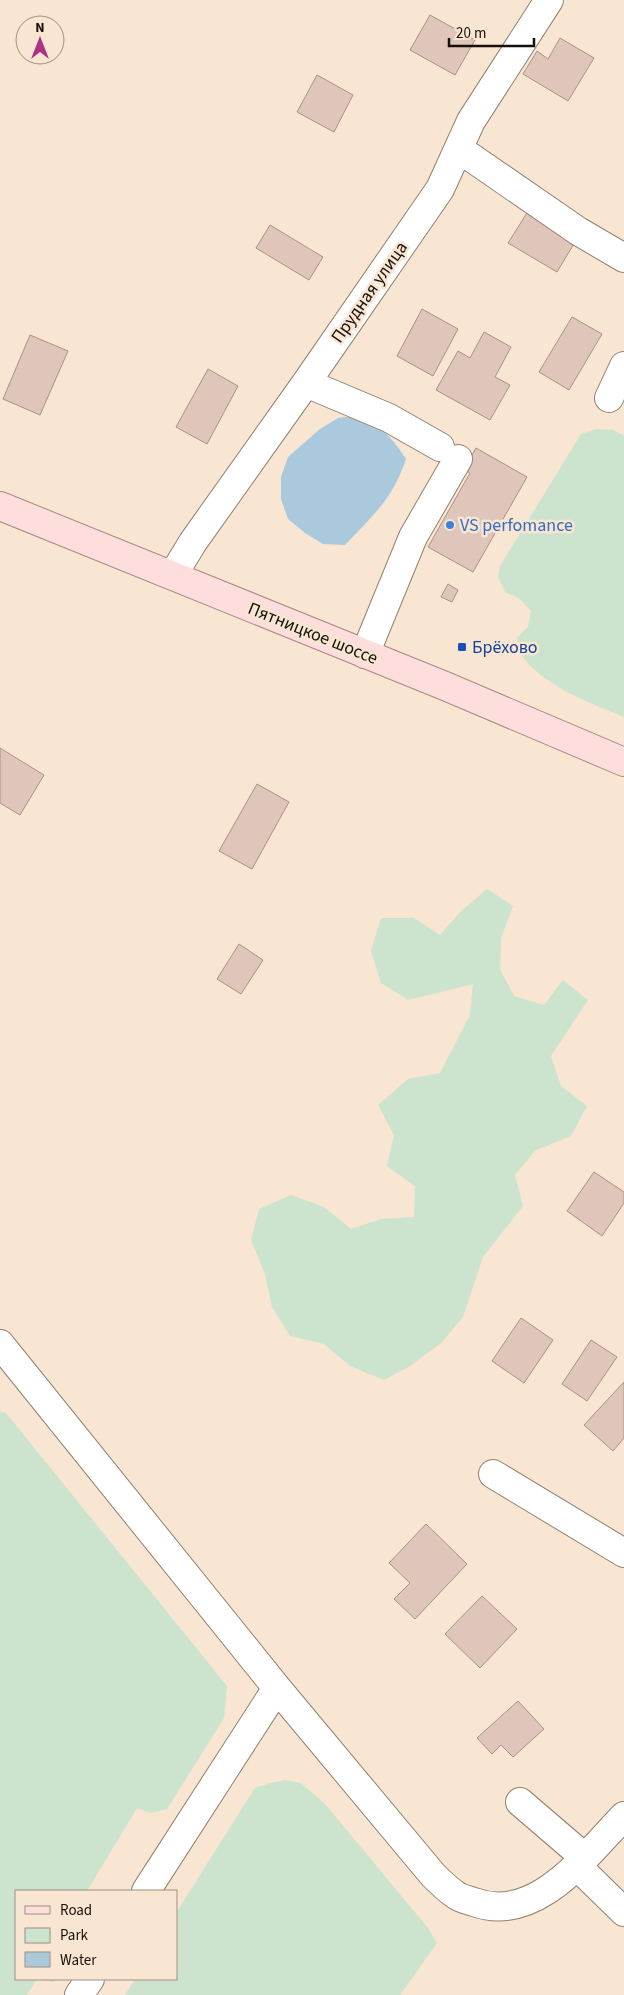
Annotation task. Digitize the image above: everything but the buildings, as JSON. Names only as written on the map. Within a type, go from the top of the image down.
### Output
[{"type":"main road","name":"Пятницкое шоссе","points":[[0,506],[365,654],[624,762]]},
{"type":"street","name":"Прудная улица","points":[[172,575],[192,542],[306,383],[440,189],[471,121],[549,0]]},
{"type":"street","points":[[459,149],[578,231],[624,258]]},
{"type":"street","points":[[609,398],[624,366]]},
{"type":"street","points":[[306,383],[389,418],[449,453],[365,654]]},
{"type":"street","points":[[0,1344],[277,1688],[433,1875],[457,1896],[484,1906],[510,1907],[535,1898],[557,1884],[624,1816]]},
{"type":"street","points":[[493,1474],[624,1553]]},
{"type":"street","points":[[147,1890],[277,1688]]},
{"type":"street","points":[[520,1802],[580,1861],[624,1912]]},
{"type":"street","points":[[79,1995],[89,1980]]},
{"type":"green space","points":[[596,429],[613,430],[624,435],[624,717],[556,686],[532,667],[522,656],[517,638],[528,627],[531,611],[520,599],[505,592],[498,577],[500,566],[581,434]]},
{"type":"green space","points":[[487,889],[513,906],[501,938],[500,969],[514,996],[544,1005],[563,980],[588,1000],[551,1056],[561,1086],[587,1106],[571,1136],[536,1150],[515,1175],[523,1206],[483,1257],[463,1317],[441,1343],[410,1366],[384,1380],[350,1366],[324,1344],[290,1336],[272,1307],[265,1274],[251,1240],[259,1209],[291,1195],[324,1207],[351,1229],[381,1219],[414,1217],[415,1186],[387,1166],[394,1135],[378,1105],[408,1079],[440,1073],[470,1015],[473,984],[408,1000],[381,983],[371,951],[381,918],[414,918],[440,935],[461,911]]},
{"type":"green space","points":[[0,1411],[6,1413],[227,1686],[224,1718],[167,1809],[151,1813],[137,1808],[88,1890],[15,1890],[15,1980],[36,1980],[27,1995],[0,1995]]},
{"type":"green space","points":[[285,1780],[301,1783],[325,1804],[428,1928],[437,1943],[400,1995],[125,1995],[134,1980],[178,1980],[178,1910],[255,1788]]},
{"type":"water","points":[[360,415],[386,434],[406,459],[395,485],[381,506],[345,545],[323,544],[305,533],[288,519],[281,499],[281,477],[288,457],[320,429],[338,418]]},
{"type":"place","name":"VS perfomance","points":[[450,525]]},
{"type":"place","name":"Брёхово","points":[[462,647]]}]
